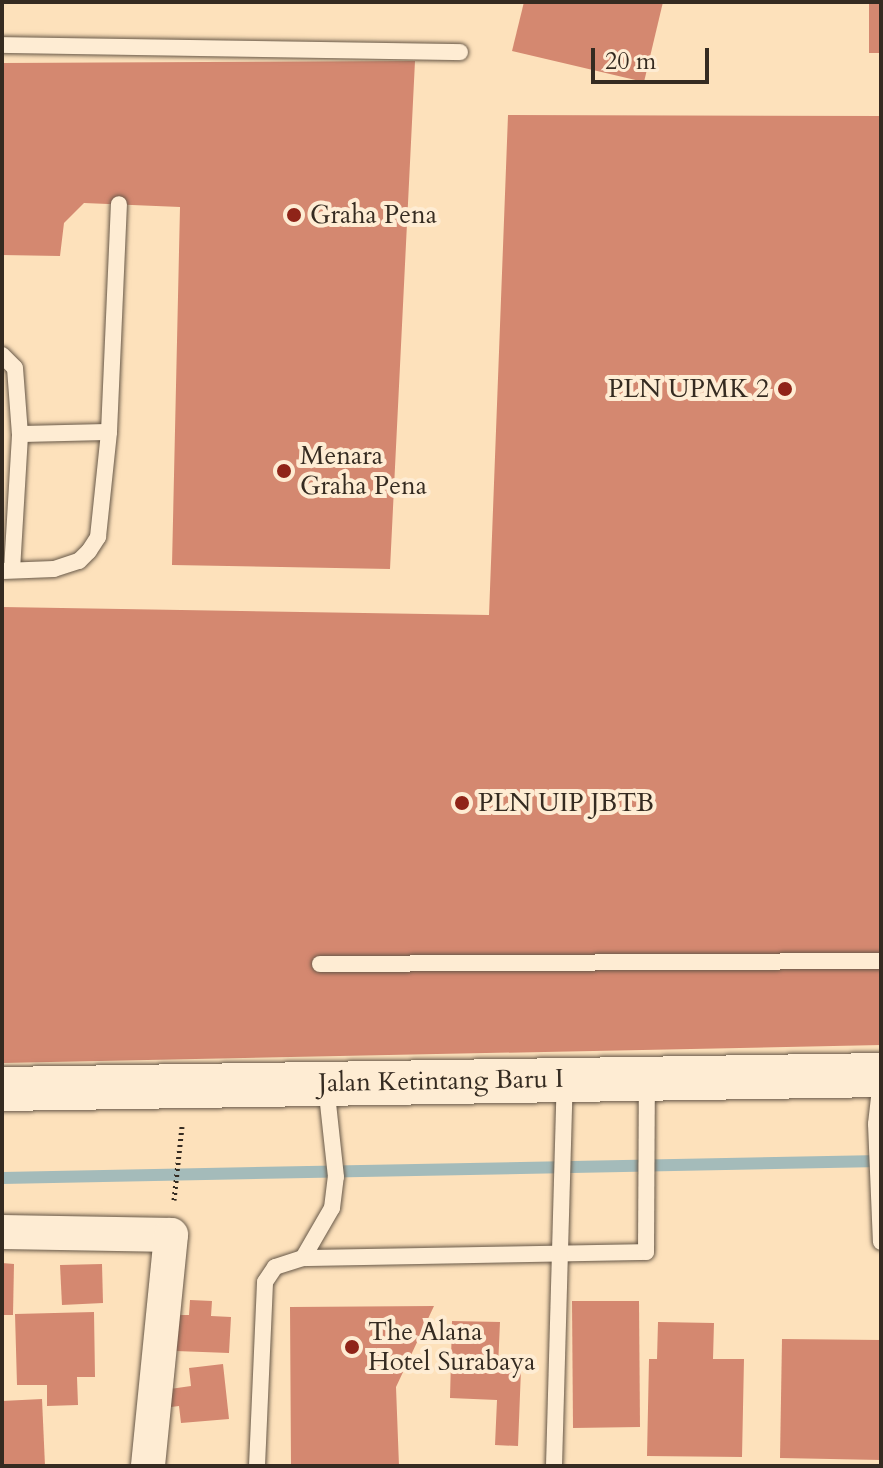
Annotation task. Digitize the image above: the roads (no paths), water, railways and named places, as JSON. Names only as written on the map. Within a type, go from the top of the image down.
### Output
[{"type":"street","name":"Jalan Ketintang Baru I","points":[[2,1089],[881,1077]]},
{"type":"street","points":[[2,1232],[171,1235],[148,1466]]},
{"type":"lane","points":[[2,45],[124,55],[460,52]]},
{"type":"lane","points":[[2,355],[15,368],[20,434],[7,570],[54,569],[79,561],[98,537],[109,432],[119,204]]},
{"type":"lane","points":[[20,434],[109,432]]},
{"type":"lane","points":[[320,964],[881,961]]},
{"type":"lane","points":[[881,1077],[876,1124],[881,1242]]},
{"type":"lane","points":[[257,1466],[265,1282],[275,1267],[303,1258],[646,1252],[647,1078]]},
{"type":"lane","points":[[554,1466],[565,1079]]},
{"type":"lane","points":[[303,1258],[332,1208],[336,1177],[326,1083]]},
{"type":"waterway","points":[[2,1178],[881,1161]]},
{"type":"place","name":"Graha Pena","points":[[294,215]]},
{"type":"place","name":"PLN UPMK 2","points":[[785,389]]},
{"type":"place","name":"Menara Graha Pena","points":[[284,471]]},
{"type":"place","name":"PLN UIP JBTB","points":[[462,803]]},
{"type":"place","name":"The Alana Hotel Surabaya","points":[[352,1347]]}]
